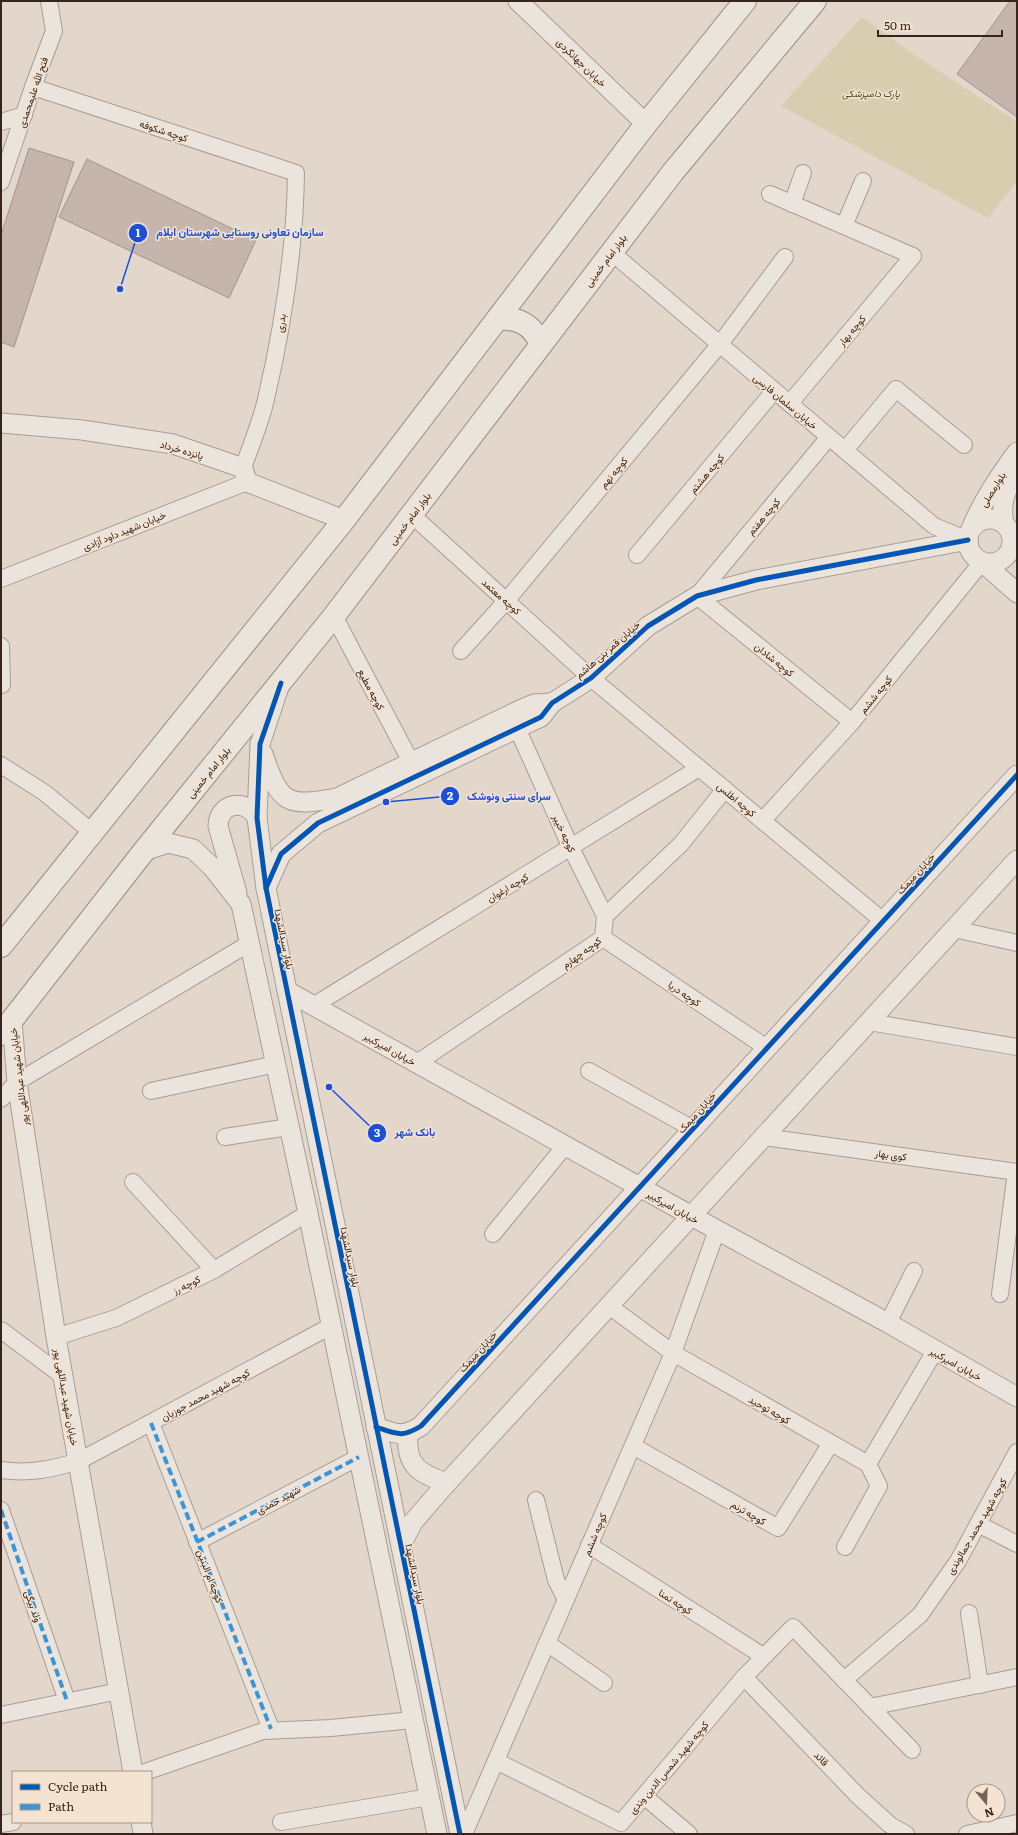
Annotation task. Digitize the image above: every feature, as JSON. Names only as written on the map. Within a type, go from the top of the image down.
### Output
[{"type":"main road","points":[[1,946],[344,520],[646,124],[746,1]]},
{"type":"main road","name":"بلوار امام خمینی","points":[[6,1027],[144,851],[334,616],[673,172],[815,1]]},
{"type":"main road","points":[[498,318],[520,320],[529,326],[541,344]]},
{"type":"street","name":"فتح الله علیمحمدی","points":[[1,182],[33,87],[54,31],[49,1]]},
{"type":"street","name":"خیابان جهانگردی","points":[[518,1],[646,124]]},
{"type":"street","name":"کوچه شکوفه","points":[[33,87],[296,173]]},
{"type":"street","points":[[1,122],[24,115]]},
{"type":"street","name":"بدری","points":[[245,475],[266,400],[279,333],[289,266],[296,197],[296,173]]},
{"type":"street","points":[[792,204],[803,173]]},
{"type":"street","points":[[770,194],[844,226],[863,181]]},
{"type":"street","name":"کوچه بهار","points":[[790,403],[913,256],[844,226]]},
{"type":"street","name":"خیابان سلمان فارسی","points":[[611,252],[934,526],[969,534]]},
{"type":"street","name":"کوچه نهم","points":[[461,651],[506,600],[720,344],[785,257]]},
{"type":"street","points":[[845,450],[896,389],[964,445]]},
{"type":"street","name":"کوچه هشتم","points":[[637,555],[774,391]]},
{"type":"street","name":"پانزده خرداد","points":[[1,423],[82,430],[173,444],[344,520]]},
{"type":"street","name":"کوچه هفتم","points":[[697,596],[829,437]]},
{"type":"street","name":"بلوارمصلی","points":[[969,534],[981,505],[993,485],[1017,452]]},
{"type":"street","name":"بلوارمصلی","points":[[1004,523],[1001,511],[1003,499],[1006,489],[1017,474]]},
{"type":"street","name":"خیابان شهید داود آزادی","points":[[1,579],[245,475]]},
{"type":"street","name":"کوچه معتمد","points":[[412,515],[591,678]]},
{"type":"street","points":[[982,562],[994,563],[1005,558],[1009,554],[1015,542],[1011,531],[1004,523],[992,518],[975,524],[969,534],[972,555],[1017,593]]},
{"type":"street","name":"خیابان قمر بنی هاشم","points":[[266,888],[281,854],[318,823],[541,717],[552,703],[591,678],[648,626],[697,596],[756,580],[969,534]]},
{"type":"street","name":"کوچه ششم","points":[[762,820],[852,722],[982,562]]},
{"type":"street","name":"کوچه شادان","points":[[697,596],[852,722]]},
{"type":"street","name":"کوچه مطیع","points":[[334,616],[411,762]]},
{"type":"street","points":[[1,646],[2,685]]},
{"type":"street","name":"کوچه اطلس","points":[[591,678],[883,921]]},
{"type":"street","name":"بلوار سیدالشهدا","points":[[281,683],[260,744],[257,818],[266,888],[460,1834]]},
{"type":"street","name":"خیابان قمر بنی هاشم","points":[[260,744],[275,786],[287,799],[306,803],[337,798],[527,707],[534,704],[552,703]]},
{"type":"street","name":"کوچه خیبر","points":[[517,728],[571,848],[605,916]]},
{"type":"street","points":[[1,765],[45,793],[93,833]]},
{"type":"street","name":"کوچه ارغوان","points":[[313,1006],[699,768]]},
{"type":"street","name":"خیابان میمک","points":[[408,1434],[421,1426],[1017,775]]},
{"type":"street","points":[[605,916],[681,844],[725,789]]},
{"type":"street","points":[[257,818],[249,808],[237,804],[225,809],[218,819],[218,826],[250,943],[308,1213],[437,1834]]},
{"type":"street","points":[[144,851],[168,843],[193,849],[212,867],[240,904]]},
{"type":"street","points":[[400,1545],[413,1522],[447,1483],[1017,860]]},
{"type":"street","name":"کوچه چهارم","points":[[417,1063],[602,938],[605,916]]},
{"type":"street","points":[[954,929],[1017,943]]},
{"type":"street","name":"کوچه دریا","points":[[602,938],[767,1048]]},
{"type":"street","points":[[1,1099],[17,1082],[250,943]]},
{"type":"street","name":"خیابان امیرکبیر","points":[[287,991],[691,1216],[888,1323],[1017,1397]]},
{"type":"street","points":[[869,1022],[1017,1047]]},
{"type":"street","name":"خیابان شهید عبداللهی پور","points":[[6,1027],[17,1082],[56,1337],[132,1771]]},
{"type":"street","points":[[151,1091],[276,1064]]},
{"type":"street","points":[[589,1071],[693,1129]]},
{"type":"street","points":[[226,1137],[289,1127]]},
{"type":"street","name":"کوی بهار","points":[[764,1136],[1016,1172]]},
{"type":"street","points":[[493,1234],[565,1146]]},
{"type":"street","points":[[1000,1294],[1016,1172]]},
{"type":"street","points":[[134,1182],[214,1270]]},
{"type":"street","name":"کوچه رز","points":[[56,1337],[116,1318],[214,1270],[308,1213]]},
{"type":"street","name":"کوچه ششم","points":[[464,1834],[672,1353],[717,1230]]},
{"type":"street","points":[[888,1323],[914,1271]]},
{"type":"street","name":"کوچه توحید","points":[[609,1306],[672,1353],[831,1443],[870,1467]]},
{"type":"street","name":"کوچه شهید محمد جوزیان","points":[[1,1470],[18,1472],[51,1470],[79,1462],[331,1326]]},
{"type":"street","points":[[1,1330],[64,1377]]},
{"type":"street","points":[[845,1547],[879,1486],[870,1467],[935,1351]]},
{"type":"street","name":"کوچه ام البنین","points":[[151,1423],[271,1730]]},
{"type":"street","points":[[376,1427],[396,1433],[408,1434],[408,1452],[419,1471],[426,1476],[447,1483]]},
{"type":"street","name":"کوچه ترنم","points":[[633,1446],[778,1528],[831,1443]]},
{"type":"street","name":"کوچه شهید محمد جمالوندی","points":[[844,1680],[920,1615],[958,1560],[1017,1452]]},
{"type":"street","name":"شهید حمدی","points":[[197,1542],[359,1457]]},
{"type":"street","points":[[365,1487],[378,1491],[387,1480]]},
{"type":"street","points":[[536,1500],[556,1580],[566,1600]]},
{"type":"street","name":"ولد بیگی","points":[[1,1510],[67,1701]]},
{"type":"street","points":[[978,1524],[1017,1544]]},
{"type":"street","name":"کوچه تمنا","points":[[589,1545],[763,1656]]},
{"type":"street","points":[[969,1613],[980,1685]]},
{"type":"street","name":"کوچه شهید شمس الدین وندی","points":[[496,1761],[621,1823],[744,1677],[793,1627],[844,1680]]},
{"type":"street","points":[[547,1644],[604,1683]]},
{"type":"street","name":"قائد","points":[[744,1677],[857,1795],[890,1825],[906,1834]]},
{"type":"street","points":[[844,1680],[912,1750]]},
{"type":"street","points":[[870,1707],[980,1685],[1016,1683]]},
{"type":"street","points":[[1,1715],[119,1691]]},
{"type":"street","points":[[147,1771],[271,1730],[330,1728],[413,1720]]},
{"type":"street","points":[[644,1796],[689,1834]]},
{"type":"street","points":[[281,1822],[429,1797]]},
{"type":"street","points":[[1,1824],[12,1822]]},
{"type":"street","points":[[141,1823],[143,1834]]},
{"type":"street","points":[[967,1834],[1017,1823]]},
{"type":"green space","name":"پارک دامپزشکی","points":[[862,17],[913,54],[1017,122],[1017,181],[988,218],[781,106]]},
{"type":"building","points":[[1010,1],[1017,1],[1017,117],[957,74]]},
{"type":"building","points":[[29,148],[74,162],[14,347],[1,342],[1,235]]},
{"type":"building","points":[[87,159],[256,240],[229,298],[59,217]]},
{"type":"marked path","points":[[151,1423],[271,1729]]},
{"type":"marked path","points":[[197,1542],[359,1457]]},
{"type":"marked path","points":[[1,1510],[67,1701]]},
{"type":"cycle path","points":[[266,888],[281,854],[318,823],[541,717],[552,703],[591,678],[648,626],[697,596],[756,580],[968,540]]},
{"type":"cycle path","points":[[281,683],[260,744],[257,818],[266,888],[460,1834]]},
{"type":"cycle path","points":[[376,1427],[399,1434],[409,1432],[421,1426],[1017,775]]},
{"type":"place","name":"سازمان تعاونی روستایی شهرستان ایلام","points":[[120,289]]},
{"type":"place","name":"سرای سنتی ونوشک","points":[[386,802]]},
{"type":"place","name":"بانک شهر","points":[[329,1087]]}]
